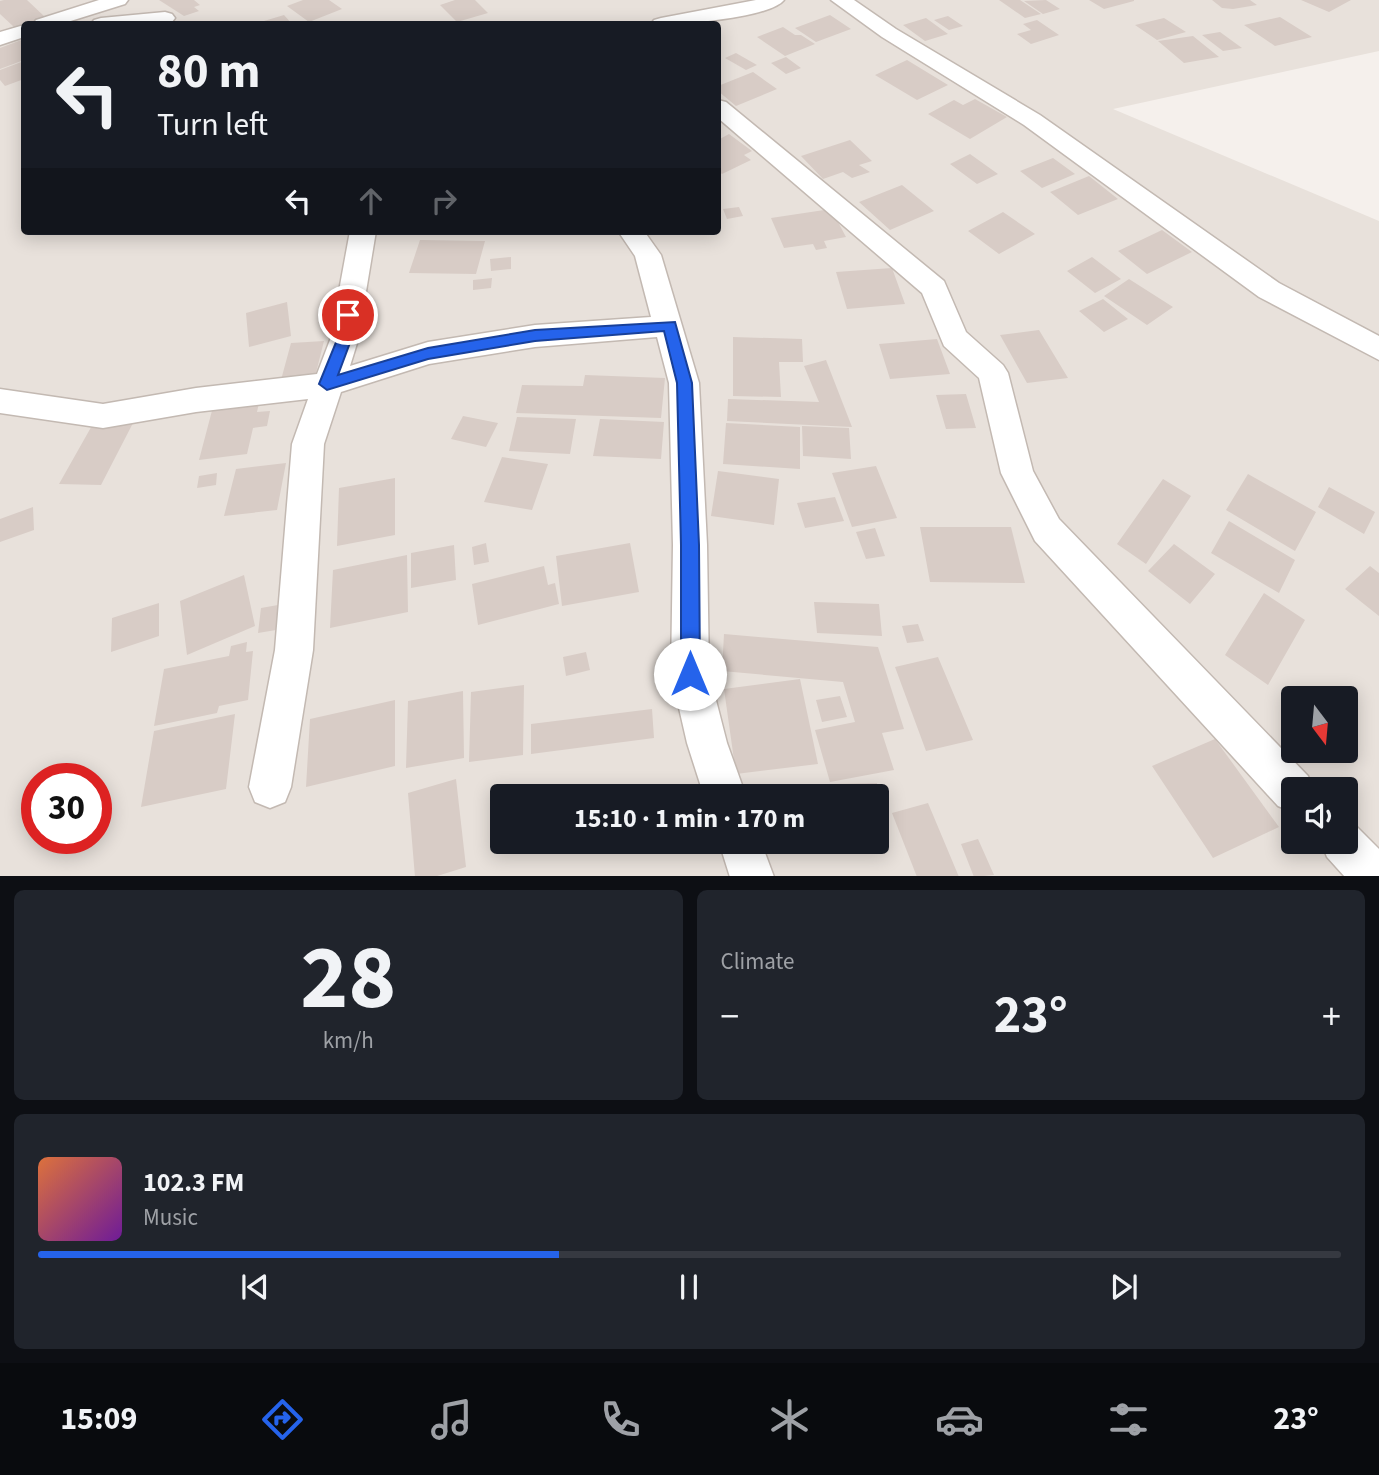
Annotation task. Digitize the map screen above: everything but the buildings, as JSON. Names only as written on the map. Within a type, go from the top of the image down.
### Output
[{"type":"street","points":[[57,21],[118,0]]},
{"type":"street","points":[[146,0],[174,20],[156,21]]},
{"type":"street","points":[[677,21],[758,6],[774,0]]},
{"type":"street","points":[[841,0],[889,33],[1032,120],[1269,290],[1379,349]]},
{"type":"street","points":[[0,39],[21,32]]},
{"type":"street","points":[[721,110],[933,288],[954,338],[993,373],[1017,472],[1047,530],[1281,778]]},
{"type":"street","points":[[270,787],[294,650],[308,444],[344,340],[362,235]]},
{"type":"street","points":[[634,235],[648,255],[684,383],[690,545],[690,674],[707,743],[721,784]]},
{"type":"street","points":[[0,401],[103,416],[195,400],[327,384],[428,354],[535,336],[670,326]]},
{"type":"street","points":[[744,854],[752,876]]},
{"type":"street","points":[[1353,854],[1374,876]]},
{"type":"shaded area","points":[[0,0],[1379,0],[1379,51],[1113,109],[1379,221],[1379,876],[0,876]]},
{"type":"route","points":[[348,315],[344,340],[327,384],[428,354],[535,336],[670,326],[684,383],[690,545],[690,674]]}]
